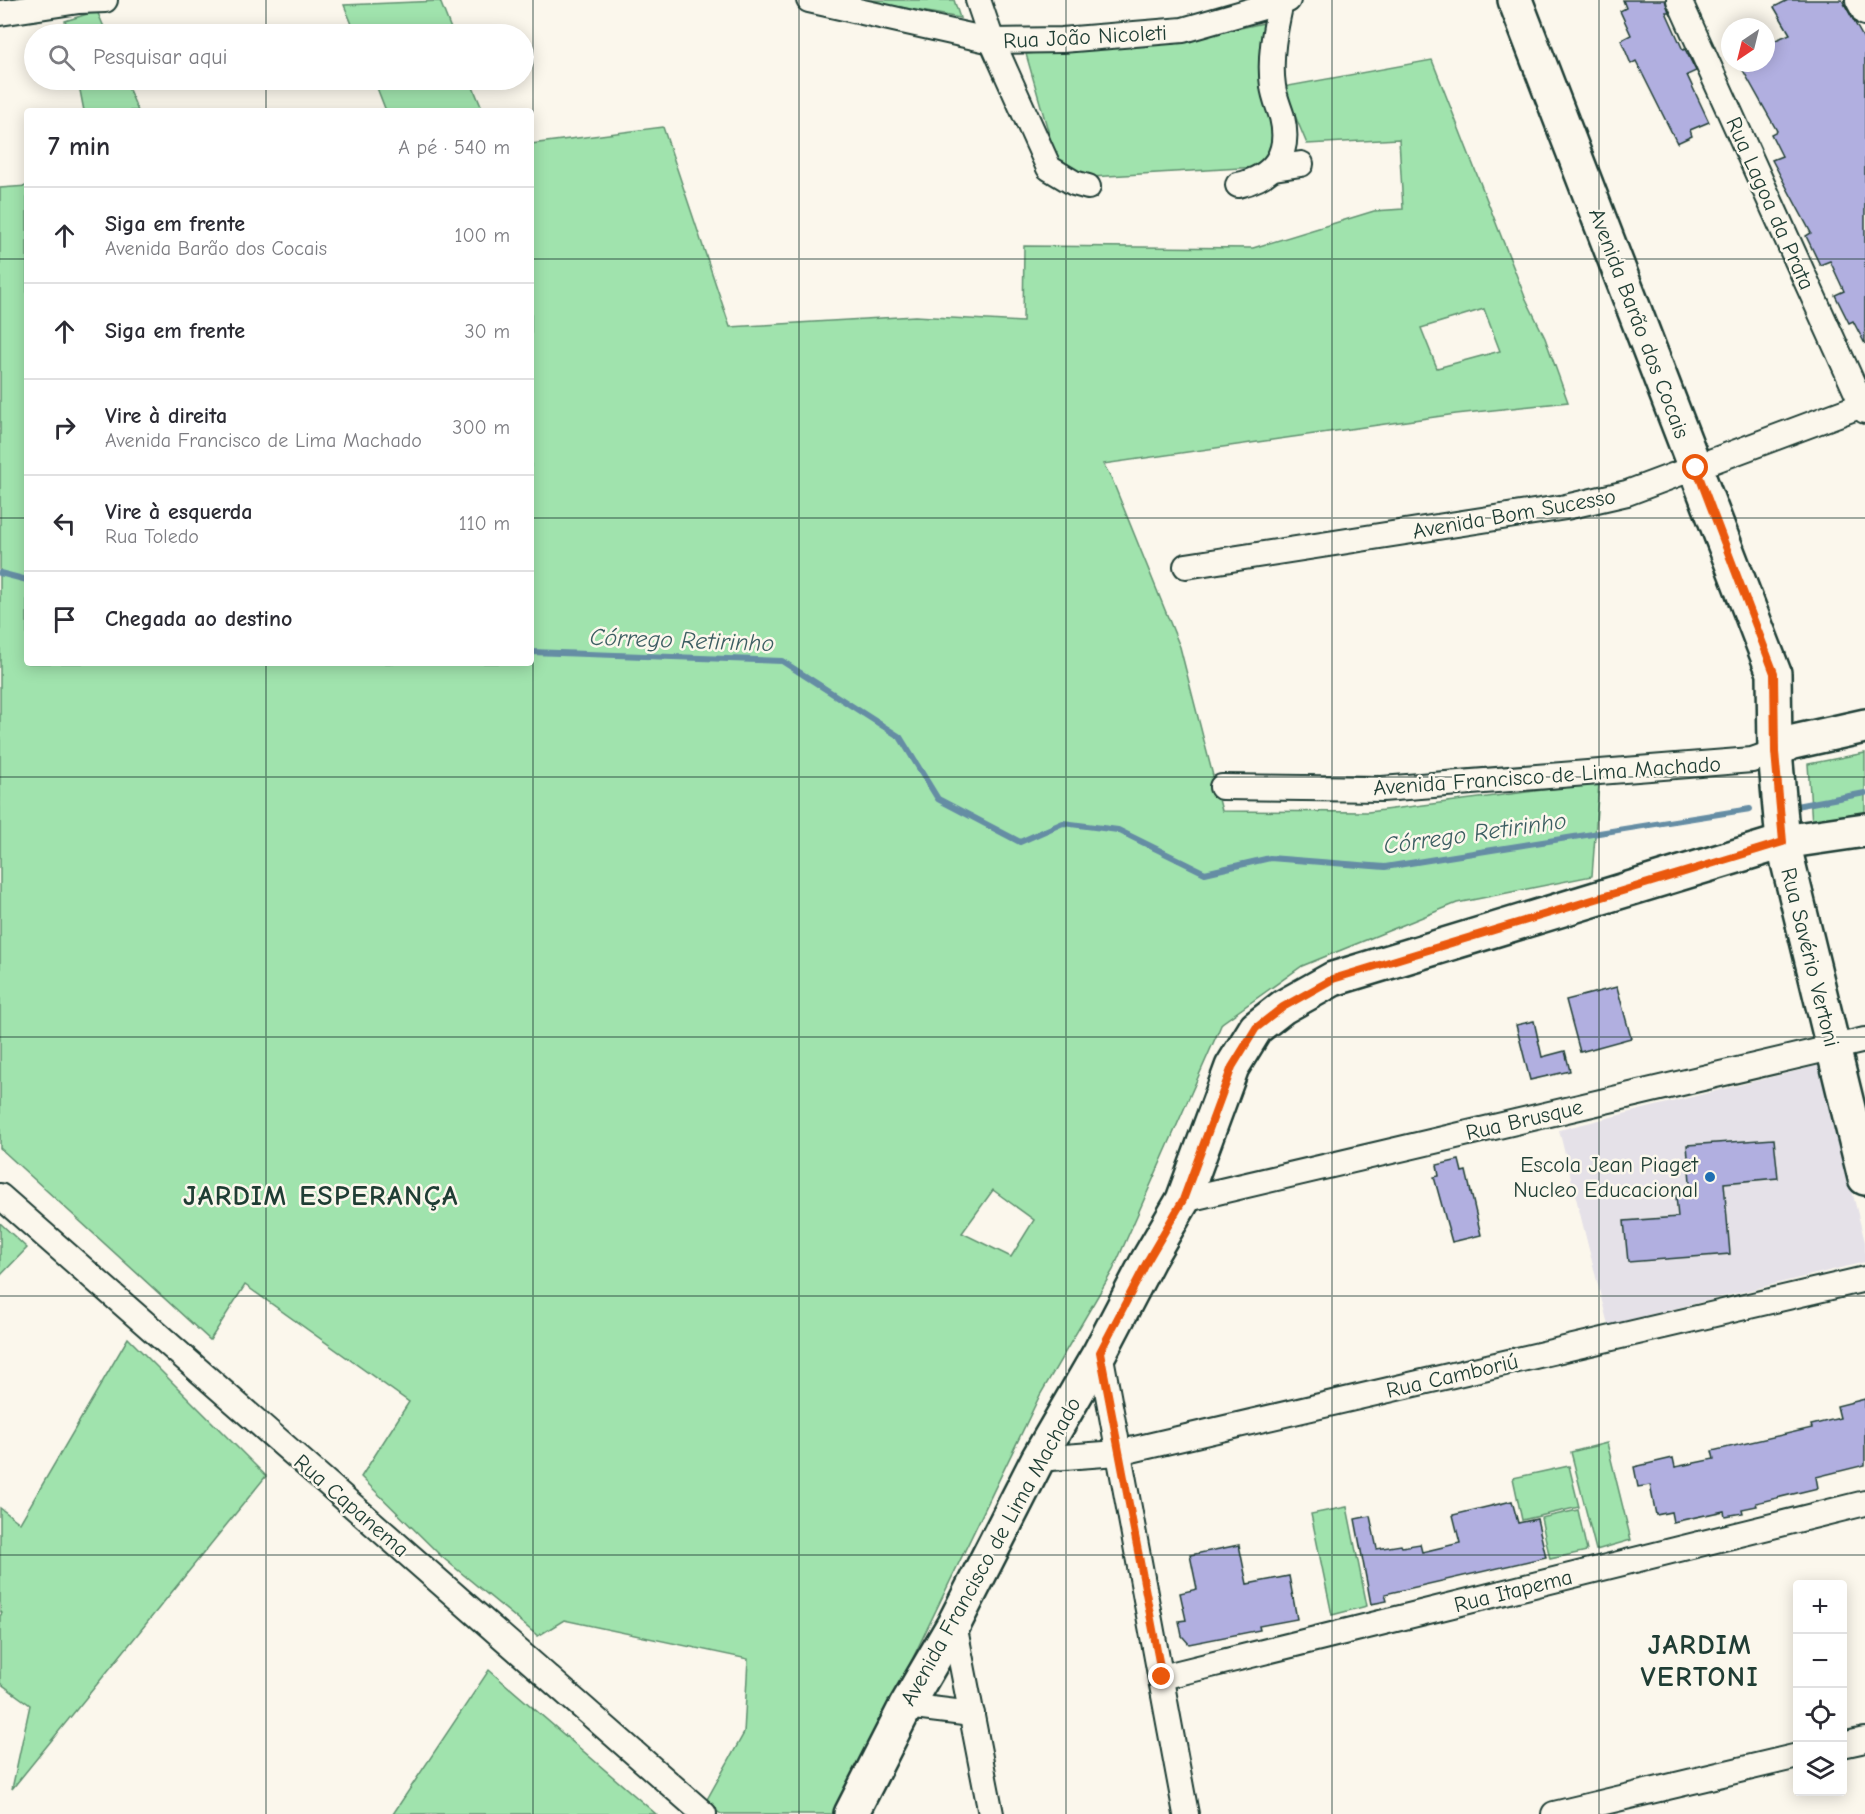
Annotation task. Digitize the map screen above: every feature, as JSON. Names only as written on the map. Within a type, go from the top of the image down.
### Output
[{"type":"street","points":[[0,13],[79,1],[105,0]]},
{"type":"street","name":"Rua João Nicoleti","points":[[809,0],[992,40],[1062,40],[1183,30],[1285,1]]},
{"type":"street","points":[[978,0],[992,40],[1049,168],[1074,183],[1088,187]]},
{"type":"street","name":"Avenida Barão dos Cocais","points":[[1515,0],[1774,673],[1775,752],[1783,842]]},
{"type":"street","name":"Rua Lagoa da Prata","points":[[1679,0],[1864,407]]},
{"type":"street","points":[[1858,0],[1865,13]]},
{"type":"street","points":[[1238,185],[1264,176],[1274,168],[1285,141],[1273,86],[1272,52],[1274,32],[1285,1]]},
{"type":"street","points":[[1274,168],[1301,164]]},
{"type":"street","name":"Avenida Bom Sucesso","points":[[1186,566],[1566,507],[1627,493],[1864,407]]},
{"type":"street","name":"Avenida Francisco de Lima Machado","points":[[1222,787],[1382,789],[1752,760],[1775,752],[1788,743],[1865,726]]},
{"type":"street","name":"Avenida Francisco de Lima Machado","points":[[851,1814],[906,1706],[954,1624],[1038,1459],[1100,1352],[1148,1260],[1183,1200],[1232,1067],[1256,1028],[1283,1007],[1333,979],[1783,842],[1865,830]]},
{"type":"street","name":"Rua Savério Vertoni","points":[[1783,842],[1865,1178]]},
{"type":"street","name":"Rua Brusque","points":[[1183,1200],[1865,1040]]},
{"type":"street","name":"Rua Capanema","points":[[0,1196],[704,1814]]},
{"type":"street","name":"Rua Camboriú","points":[[1038,1459],[1118,1453],[1865,1279]]},
{"type":"street","points":[[1100,1352],[1186,1814]]},
{"type":"street","name":"Rua Itapema","points":[[1162,1677],[1865,1503]]},
{"type":"street","points":[[954,1624],[991,1814]]},
{"type":"street","points":[[906,1706],[972,1714]]},
{"type":"street","points":[[1847,1745],[1865,1740]]},
{"type":"street","points":[[1554,1814],[1793,1757]]},
{"type":"shaded area","name":"Escola Jean Piaget Nucleo Educacional","points":[[1820,1065],[1865,1242],[1865,1262],[1608,1325],[1559,1130]]},
{"type":"green space","points":[[861,0],[954,0],[960,18]]},
{"type":"green space","points":[[440,1],[449,24],[352,24],[344,5]]},
{"type":"green space","points":[[97,11],[103,24],[66,24],[65,21]]},
{"type":"green space","points":[[1269,22],[1269,115],[1276,144],[1257,167],[1091,177],[1057,162],[1026,54],[1183,40]]},
{"type":"green space","points":[[1432,60],[1525,297],[1545,338],[1568,402],[1456,414],[1103,464],[1111,477],[1180,647],[1222,811],[1368,812],[1599,783],[1592,876],[1457,903],[1302,966],[1222,1023],[1113,1270],[1040,1395],[882,1722],[834,1814],[721,1814],[705,1803],[744,1733],[748,1659],[564,1620],[538,1636],[442,1557],[361,1477],[409,1402],[245,1285],[210,1340],[0,1148],[0,188],[24,186],[24,666],[534,666],[534,144],[663,127],[730,327],[915,316],[1023,322],[1024,246],[1253,248],[1374,211],[1403,209],[1399,139],[1307,144],[1283,87]],"holes":[[[1484,309],[1500,351],[1437,368],[1421,328]],[[993,1190],[1034,1220],[1011,1257],[962,1233]]]},
{"type":"green space","points":[[80,90],[129,90],[137,108],[83,108]]},
{"type":"green space","points":[[378,90],[474,90],[482,108],[385,108]]},
{"type":"green space","points":[[1865,753],[1865,818],[1812,824],[1808,764]]},
{"type":"green space","points":[[0,1223],[27,1248],[0,1276]]},
{"type":"green space","points":[[128,1338],[266,1476],[12,1789],[30,1705],[0,1683],[0,1616],[2,1613],[0,1611],[0,1508],[20,1523]]},
{"type":"green space","points":[[1607,1443],[1631,1540],[1596,1550],[1571,1452]]},
{"type":"green space","points":[[1569,1466],[1579,1507],[1522,1520],[1513,1478]]},
{"type":"green space","points":[[1347,1507],[1367,1606],[1332,1615],[1311,1514]]},
{"type":"green space","points":[[1578,1510],[1587,1551],[1550,1559],[1541,1518]]},
{"type":"green space","points":[[489,1670],[656,1814],[393,1814]]},
{"type":"building","points":[[1623,0],[1665,0],[1669,12],[1666,12],[1683,50],[1685,49],[1696,71],[1687,75],[1709,122],[1690,130],[1692,136],[1677,143],[1636,61],[1631,64],[1621,40],[1631,35],[1620,11],[1626,8]]},
{"type":"building","points":[[1788,0],[1842,0],[1865,41],[1865,344],[1853,321],[1849,323],[1835,295],[1844,291],[1830,261],[1820,265],[1806,236],[1811,233],[1772,160],[1782,156],[1771,134],[1777,131],[1744,72],[1775,72],[1775,40],[1790,34],[1774,7]]},
{"type":"building","points":[[1617,987],[1631,1038],[1580,1052],[1566,1000]]},
{"type":"building","points":[[1534,1021],[1542,1057],[1565,1051],[1570,1071],[1530,1080],[1516,1025]]},
{"type":"building","points":[[1774,1139],[1778,1178],[1724,1183],[1730,1254],[1628,1262],[1624,1221],[1678,1217],[1676,1196],[1691,1194],[1687,1145]]},
{"type":"building","points":[[1459,1160],[1462,1172],[1466,1171],[1481,1235],[1452,1242],[1434,1177],[1439,1176],[1437,1165]]},
{"type":"building","points":[[1865,1399],[1865,1465],[1816,1477],[1818,1488],[1756,1503],[1757,1506],[1742,1509],[1743,1513],[1725,1516],[1724,1511],[1673,1522],[1671,1512],[1656,1515],[1650,1485],[1638,1487],[1634,1467],[1673,1458],[1675,1467],[1714,1459],[1712,1451],[1812,1428],[1811,1425],[1840,1418],[1837,1406]]},
{"type":"building","points":[[1512,1501],[1518,1523],[1537,1519],[1546,1557],[1385,1594],[1387,1601],[1371,1604],[1355,1519],[1370,1516],[1377,1549],[1420,1544],[1422,1552],[1460,1543],[1453,1515]]},
{"type":"building","points":[[1239,1545],[1247,1584],[1289,1576],[1297,1619],[1259,1626],[1260,1630],[1189,1644],[1182,1636],[1179,1621],[1186,1620],[1180,1593],[1197,1589],[1190,1555]]},
{"type":"waterway","name":"Córrego Retirinho","points":[[0,573],[24,579]]},
{"type":"waterway","name":"Córrego Retirinho","points":[[534,652],[782,661],[900,737],[938,799],[1020,842],[1063,823],[1118,830],[1205,873],[1270,858],[1385,867],[1750,809]]},
{"type":"waterway","points":[[1796,806],[1865,793]]},
{"type":"place","name":"Escola Jean Piaget Nucleo Educacional","points":[[1710,1177]]},
{"type":"district","name":"JARDIM ESPERANÇA","points":[[321,1195]]},
{"type":"district","name":"JARDIM VERTONI","points":[[1700,1660]]},
{"type":"route","points":[[1162,1677],[1100,1352],[1148,1260],[1183,1200],[1232,1067],[1256,1028],[1283,1007],[1333,979],[1783,842],[1775,752],[1774,673],[1696,468]]}]
